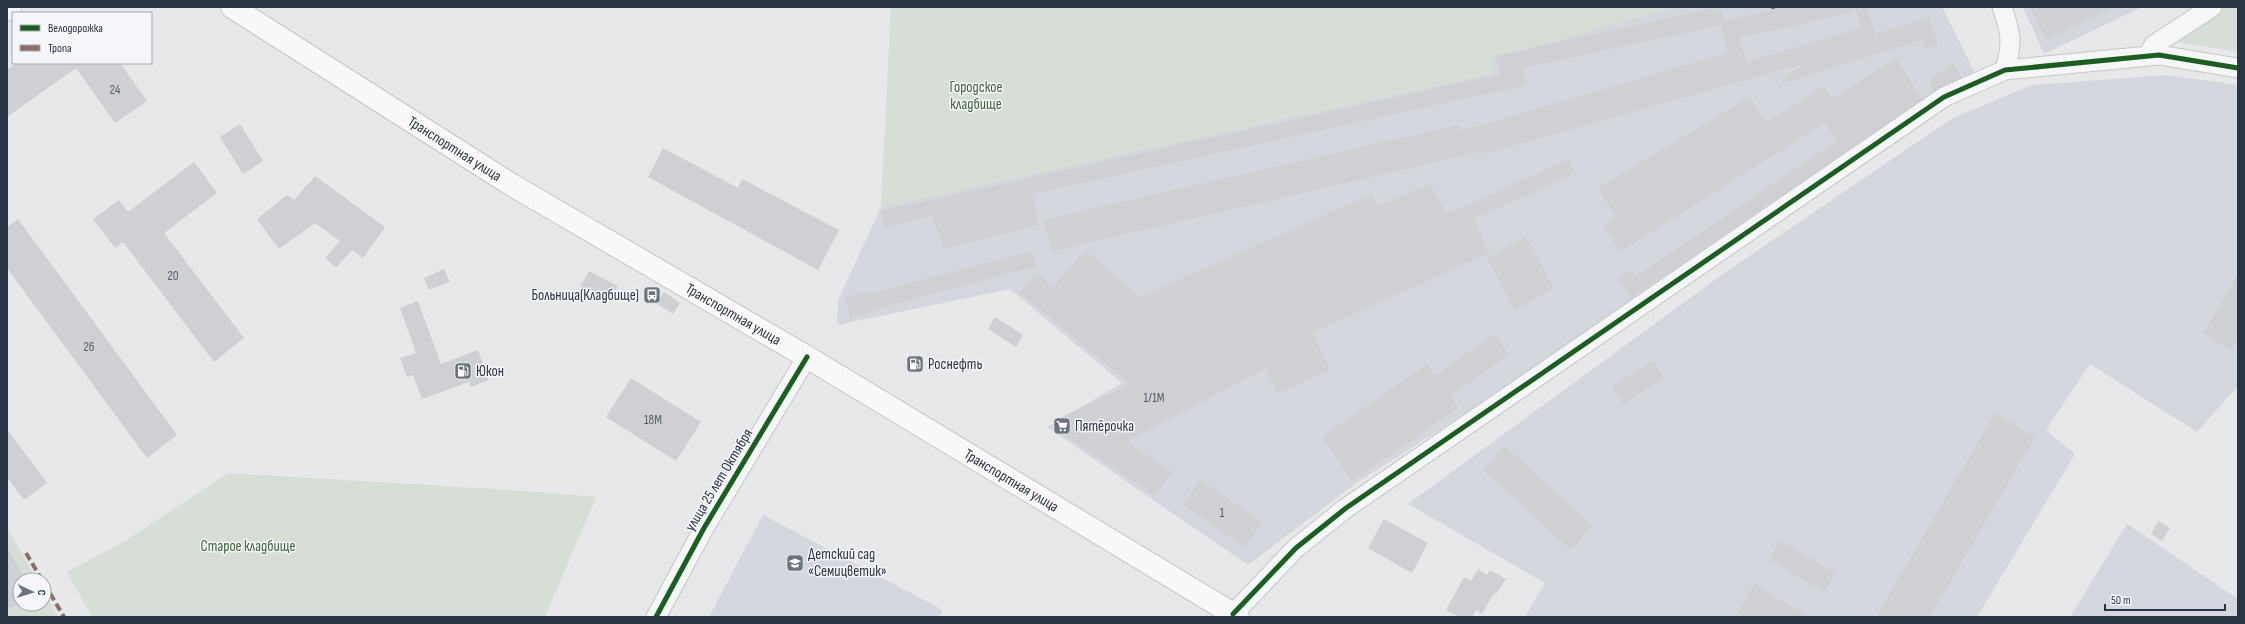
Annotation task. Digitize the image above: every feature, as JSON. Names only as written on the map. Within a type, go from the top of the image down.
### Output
[{"type":"main road","name":"Транспортная улица","points":[[232,7],[512,185],[807,357],[1236,615]]},
{"type":"street","points":[[7,11],[12,7]]},
{"type":"street","points":[[2002,7],[2011,34],[2005,70]]},
{"type":"street","points":[[2148,56],[2154,45],[2212,7]]},
{"type":"street","points":[[1236,615],[1296,548],[1346,508],[1944,97],[2005,70],[2158,55],[2238,68]]},
{"type":"street","name":"улица 25 лет Октября","points":[[656,617],[704,528],[807,357]]},
{"type":"shaded area","points":[[1676,7],[1942,7],[1980,83],[1355,484],[1248,565],[1047,427],[1122,383],[1010,289],[837,325],[838,301],[881,207],[1493,73],[1490,58]]},
{"type":"shaded area","points":[[2023,7],[2142,7],[2044,54]]},
{"type":"shaded area","points":[[2166,75],[2238,85],[2238,386],[2197,432],[2090,364],[2046,430],[2075,454],[1977,617],[1525,617],[1545,583],[1408,504],[1727,271],[1953,118],[2032,85]]},
{"type":"shaded area","name":"Детский сад «Семицветик»","points":[[763,515],[943,610],[939,617],[709,617]]},
{"type":"shaded area","points":[[2127,524],[2238,599],[2238,617],[2070,617]]},
{"type":"green space","name":"Городское кладбище","points":[[891,7],[1676,7],[1491,58],[1493,73],[881,207]]},
{"type":"green space","points":[[2203,7],[2238,7],[2238,52],[2162,39]]},
{"type":"green space","name":"Старое кладбище","points":[[228,473],[541,492],[596,497],[545,617],[92,617],[67,572],[125,541]]},
{"type":"green space","points":[[7,527],[32,572],[12,572],[12,612],[52,612],[52,606],[58,617],[7,617]]},
{"type":"building","points":[[1786,7],[1852,7],[1853,12],[1739,38],[1747,62],[1861,28],[1855,7],[1867,7],[1875,34],[1929,17],[1938,45],[1925,49],[1921,40],[1783,83],[1781,79],[1803,65],[1802,64],[1484,154],[1483,151],[1052,251],[1043,220],[1458,125],[1461,131],[1727,53],[1721,25],[1523,68],[1526,85],[1032,194],[1039,225],[944,249],[932,216],[884,227],[881,211],[1500,74],[1496,56],[1714,8],[1715,11],[1721,10],[1723,21]]},
{"type":"building","points":[[2030,7],[2113,7],[2046,40]]},
{"type":"building","points":[[1896,58],[1922,99],[1631,298],[1618,278],[1632,269],[1636,276],[1837,141],[1825,123],[1620,252],[1603,225],[1616,217],[1598,188],[1750,97],[1766,123],[1824,86],[1832,99]]},
{"type":"building","points":[[1953,63],[1962,77],[1933,92],[1929,79]]},
{"type":"building","points":[[16,64],[121,64],[147,101],[115,123],[76,68],[7,117],[7,70]]},
{"type":"building","points":[[240,124],[263,161],[243,174],[220,137]]},
{"type":"building","points":[[663,148],[738,188],[742,179],[839,230],[818,270],[648,177]]},
{"type":"building","points":[[1569,159],[1576,173],[1474,219],[1489,253],[1313,332],[1330,370],[1277,394],[1266,368],[1126,442],[1173,472],[1155,495],[1053,428],[1060,418],[1130,384],[1019,292],[1037,273],[1053,287],[1085,250],[1140,297],[1372,194],[1378,206],[1430,184],[1447,214]]},
{"type":"building","points":[[194,162],[217,193],[164,233],[244,338],[214,362],[123,242],[115,248],[93,219],[119,200],[128,212]]},
{"type":"building","points":[[315,176],[385,227],[363,258],[352,250],[336,268],[325,258],[340,241],[315,223],[279,249],[257,219],[287,195],[294,200]]},
{"type":"building","points":[[18,219],[177,435],[147,458],[7,268],[7,227]]},
{"type":"building","points":[[1526,237],[1554,288],[1515,310],[1487,258]]},
{"type":"building","points":[[1032,251],[1036,266],[873,310],[873,312],[850,318],[845,297],[868,291],[869,294]]},
{"type":"building","points":[[444,269],[450,282],[429,290],[424,278]]},
{"type":"building","points":[[589,271],[618,286],[610,302],[580,287]]},
{"type":"building","points":[[2238,274],[2238,339],[2231,350],[2203,334]]},
{"type":"building","points":[[664,292],[680,303],[673,314],[656,303]]},
{"type":"building","points":[[418,301],[441,364],[478,350],[489,380],[471,387],[469,382],[422,399],[413,375],[407,377],[400,358],[416,353],[400,308]]},
{"type":"building","points":[[995,317],[1023,335],[1016,347],[988,329]]},
{"type":"building","points":[[1495,334],[1509,355],[1450,396],[1458,408],[1352,481],[1322,437],[1427,364],[1435,375]]},
{"type":"building","points":[[1653,361],[1664,378],[1623,404],[1612,386]]},
{"type":"building","points":[[631,378],[701,422],[676,461],[606,417]]},
{"type":"building","points":[[1995,413],[2035,437],[1930,617],[1876,617]]},
{"type":"building","points":[[7,429],[47,483],[24,500],[7,477]]},
{"type":"building","points":[[1505,446],[1593,526],[1571,550],[1483,470]]},
{"type":"building","points":[[1200,480],[1262,522],[1245,547],[1183,505]]},
{"type":"building","points":[[1384,519],[1428,543],[1412,573],[1368,548]]},
{"type":"building","points":[[2158,521],[2170,528],[2162,541],[2151,534]]},
{"type":"building","points":[[1780,540],[1835,573],[1824,592],[1769,559]]},
{"type":"building","points":[[7,547],[21,572],[12,572],[12,607],[7,610]]},
{"type":"building","points":[[1478,569],[1487,575],[1490,570],[1506,579],[1496,594],[1494,593],[1482,614],[1476,610],[1472,617],[1459,617],[1446,610],[1464,577],[1471,581]]},
{"type":"building","points":[[1754,584],[1810,617],[1735,617]]},
{"type":"marked path","points":[[26,553],[37,572]]},
{"type":"marked path","points":[[52,597],[64,617]]},
{"type":"cycle path","points":[[1233,614],[1296,548],[1346,508],[1944,97],[2005,70],[2159,55],[2238,68]]},
{"type":"cycle path","points":[[656,617],[704,528],[807,357]]},
{"type":"place","name":"Больница(Кладбище)","points":[[652,295]]},
{"type":"place","name":"Роснефть","points":[[915,364]]},
{"type":"place","name":"Юкон","points":[[463,371]]},
{"type":"place","name":"Пятёрочка","points":[[1062,426]]},
{"type":"place","name":"Детский сад «Семицветик»","points":[[795,563]]}]
